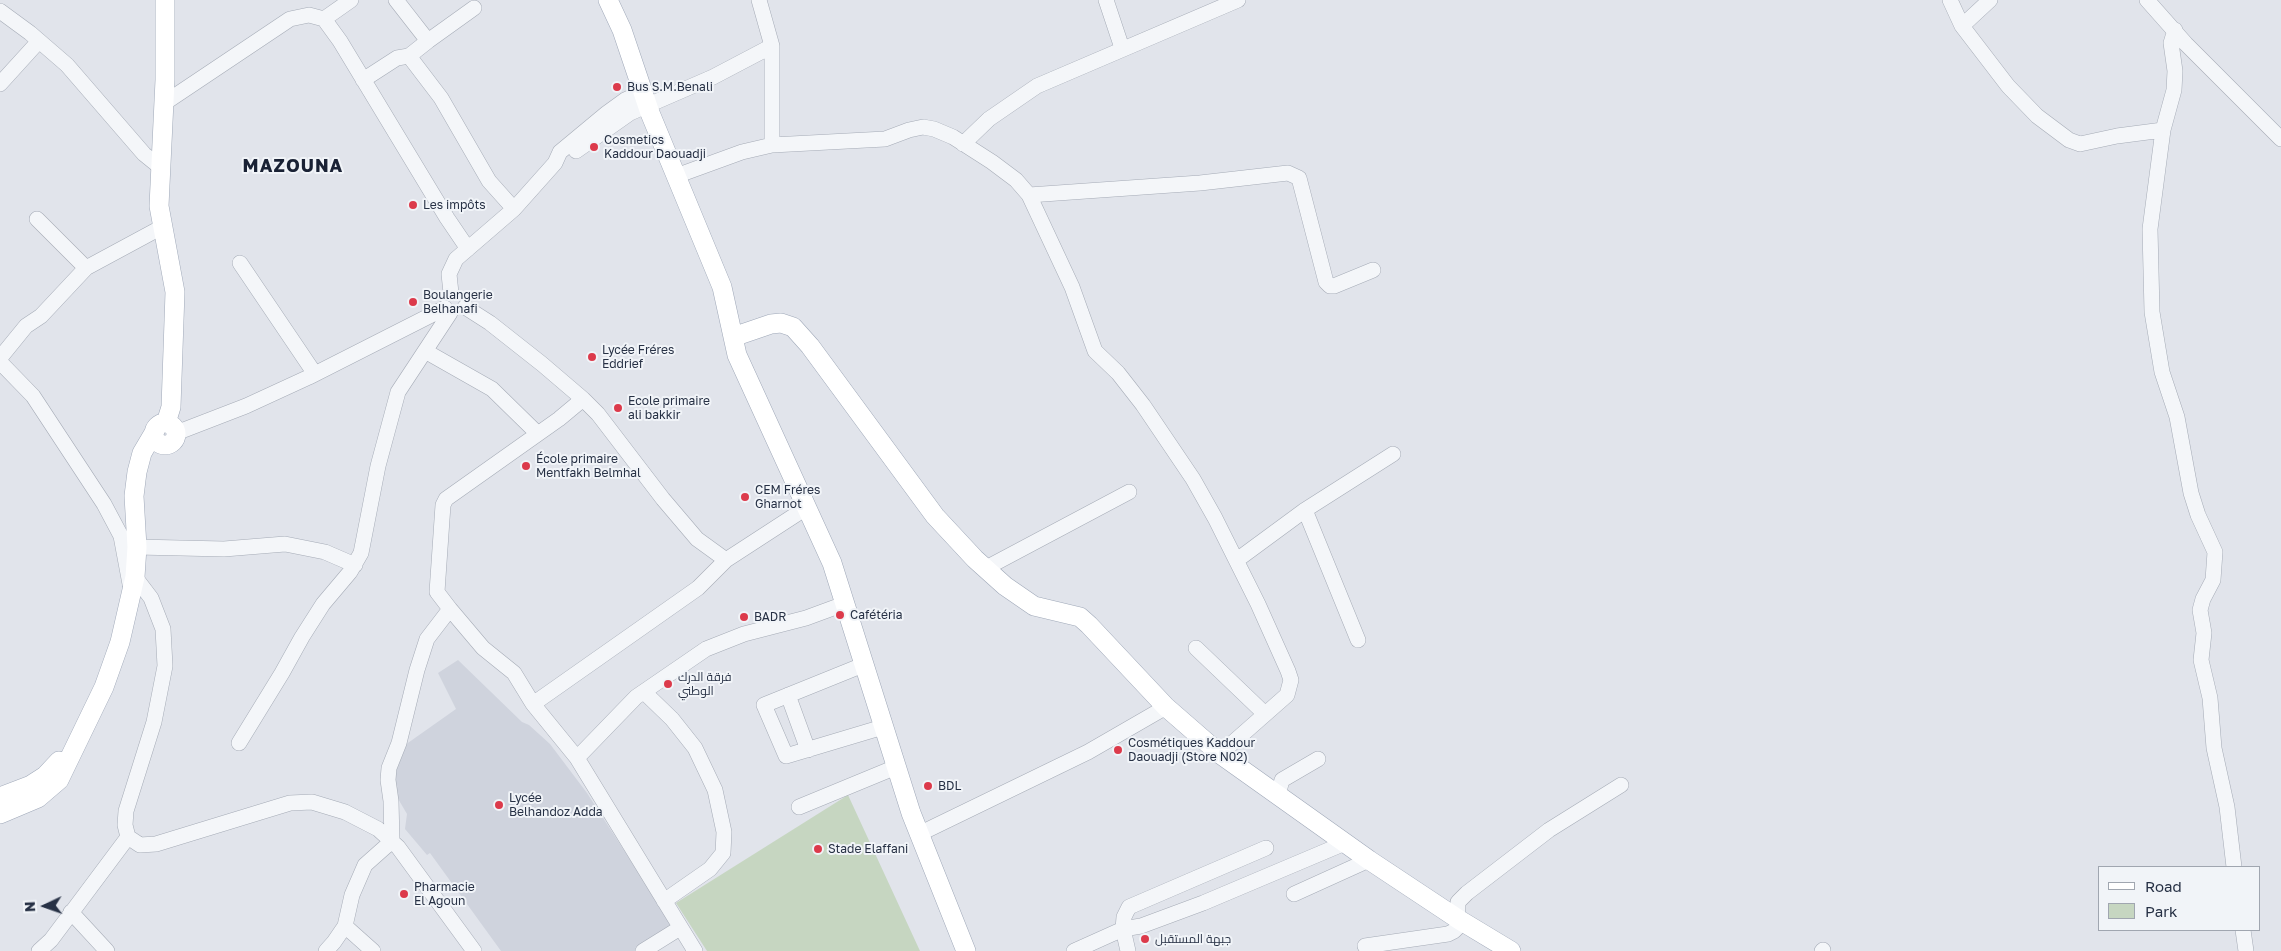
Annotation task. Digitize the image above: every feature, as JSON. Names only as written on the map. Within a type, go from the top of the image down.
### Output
[{"type":"main road","points":[[0,814],[38,798],[59,780],[88,722],[120,642],[134,584],[137,547],[134,496],[137,472],[166,433],[171,407],[175,292],[159,206],[164,104],[165,0]]},
{"type":"main road","points":[[608,0],[622,30],[645,98],[722,288],[738,355],[751,388],[832,563],[896,767],[919,834],[965,951]]},
{"type":"main road","points":[[733,337],[771,324],[781,323],[793,327],[810,346],[930,510],[1005,586],[1034,606],[1080,617],[1166,707],[1220,754],[1369,860],[1458,919],[1511,951]]},
{"type":"main road","points":[[0,797],[31,785],[55,768],[88,722]]},
{"type":"street","points":[[164,104],[290,19],[309,15],[324,18],[351,0]]},
{"type":"street","points":[[396,0],[428,41]]},
{"type":"street","points":[[759,0],[772,46],[772,145]]},
{"type":"street","points":[[1106,0],[1122,48]]},
{"type":"street","points":[[963,144],[989,119],[1037,86],[1122,48],[1238,0]]},
{"type":"street","points":[[1950,0],[1962,26],[2008,86],[2037,116],[2070,140],[2080,144],[2117,136],[2163,130]]},
{"type":"street","points":[[1962,26],[1990,0]]},
{"type":"street","points":[[2147,0],[2281,139]]},
{"type":"street","points":[[363,80],[397,58],[409,56],[474,8]]},
{"type":"street","points":[[0,11],[39,41],[84,82],[93,97],[144,154],[160,167]]},
{"type":"street","points":[[324,18],[468,249]]},
{"type":"street","points":[[2175,30],[2171,43],[2175,71],[2174,90],[2163,130],[2150,229],[2152,312],[2162,372],[2177,417],[2191,493],[2198,515],[2215,552],[2213,580],[2203,599],[2200,610],[2204,633],[2201,660],[2210,698],[2214,748],[2227,807],[2234,866]]},
{"type":"street","points":[[0,84],[39,41]]},
{"type":"street","points":[[451,293],[462,294],[466,300],[465,307],[457,314],[448,310],[444,301],[451,293],[449,274],[456,259],[514,209],[555,162],[566,158],[630,114],[645,98],[713,77],[772,46]]},
{"type":"street","points":[[409,56],[441,98],[489,181],[514,209]]},
{"type":"street","points":[[676,176],[742,152],[772,145],[885,139],[923,127],[947,134],[992,162],[1016,180],[1029,194],[1072,287],[1095,351],[1118,373],[1173,448],[1215,518],[1258,604],[1291,680],[1287,695],[1220,754]]},
{"type":"street","points":[[1029,194],[1200,183],[1288,173],[1299,178],[1326,282],[1330,286],[1334,286],[1373,270]]},
{"type":"street","points":[[37,219],[86,268]]},
{"type":"street","points":[[162,227],[86,268],[41,316],[26,326],[0,360],[33,396],[104,504],[120,536],[134,584],[152,598],[163,629],[165,666],[154,722],[126,811],[125,825],[128,837],[140,845],[156,844],[290,804],[312,802],[345,812],[378,830],[398,847],[474,951]]},
{"type":"street","points":[[240,263],[315,374]]},
{"type":"street","points":[[465,307],[490,323],[583,399],[598,414],[663,499],[697,539],[726,560]]},
{"type":"street","points":[[166,433],[246,406],[448,310]]},
{"type":"street","points":[[239,743],[302,637],[324,604],[355,565],[361,553],[378,466],[398,392],[448,310]]},
{"type":"street","points":[[424,351],[492,389],[537,433]]},
{"type":"street","points":[[583,399],[559,419],[446,498],[443,505],[437,592],[483,648],[514,673],[533,704],[577,758],[695,951]]},
{"type":"street","points":[[1237,560],[1305,510],[1393,454]]},
{"type":"street","points":[[986,568],[1129,492]]},
{"type":"street","points":[[533,704],[698,588],[726,560],[806,508]]},
{"type":"street","points":[[1305,510],[1358,640]]},
{"type":"street","points":[[137,547],[224,549],[285,544],[326,552],[355,565]]},
{"type":"street","points":[[577,758],[644,692],[706,649],[744,634],[806,618],[844,604]]},
{"type":"street","points":[[326,951],[345,926],[352,895],[365,865],[392,841],[389,768],[399,743],[417,670],[427,639],[450,609]]},
{"type":"street","points":[[1196,648],[1265,714]]},
{"type":"street","points":[[863,665],[764,705],[786,756],[883,727]]},
{"type":"street","points":[[644,692],[672,719],[694,748],[715,790],[724,832],[723,853],[710,869],[664,901]]},
{"type":"street","points":[[788,695],[808,750]]},
{"type":"street","points":[[919,834],[1088,752],[1166,707]]},
{"type":"street","points":[[1278,795],[1282,780],[1318,759]]},
{"type":"street","points":[[799,807],[896,767]]},
{"type":"street","points":[[1365,946],[1448,934],[1457,928],[1458,902],[1467,893],[1549,830],[1620,785]]},
{"type":"street","points":[[39,951],[51,940],[128,837]]},
{"type":"street","points":[[1074,951],[1123,928],[1141,926],[1204,903],[1345,843]]},
{"type":"street","points":[[1128,951],[1123,928],[1124,917],[1130,907],[1266,848]]},
{"type":"street","points":[[1294,894],[1369,860]]},
{"type":"street","points":[[71,912],[106,951]]},
{"type":"street","points":[[345,926],[361,938],[372,951]]},
{"type":"street","points":[[643,951],[680,928]]},
{"type":"street","points":[[2242,931],[2246,951]]},
{"type":"shaded area","name":"Lycée Belhandoz Adda","points":[[458,660],[522,722],[529,725],[550,744],[587,793],[674,928],[637,951],[501,951],[430,853],[427,855],[405,829],[407,814],[397,797],[393,769],[405,745],[456,709],[438,673]]},
{"type":"green space","name":"Stade Elaffani","points":[[848,795],[920,951],[707,951],[676,903]]},
{"type":"place","name":"Bus S.M.Benali","points":[[617,87]]},
{"type":"place","name":"Cosmetics Kaddour Daouadji","points":[[594,147]]},
{"type":"place","name":"Les impôts","points":[[413,205]]},
{"type":"place","name":"Boulangerie Belhanafi","points":[[413,302]]},
{"type":"place","name":"Lycée Fréres Eddrief","points":[[592,357]]},
{"type":"place","name":"Ecole primaire ali bakkir","points":[[618,408]]},
{"type":"place","name":"École primaire Mentfakh Belmhal","points":[[526,466]]},
{"type":"place","name":"CEM Fréres Gharnot","points":[[745,497]]},
{"type":"place","name":"Cafétéria","points":[[840,615]]},
{"type":"place","name":"BADR","points":[[744,617]]},
{"type":"place","name":"فرقة الدرك الوطني","points":[[668,684]]},
{"type":"place","name":"Cosmétiques Kaddour Daouadji (Store N02)","points":[[1118,750]]},
{"type":"place","name":"BDL","points":[[928,786]]},
{"type":"place","name":"Lycée Belhandoz Adda","points":[[499,805]]},
{"type":"place","name":"Stade Elaffani","points":[[818,849]]},
{"type":"place","name":"Pharmacie El Agoun","points":[[404,894]]},
{"type":"place","name":"جبهة المستقبل","points":[[1145,939]]},
{"type":"district","name":"MAZOUNA","points":[[293,166]]}]
